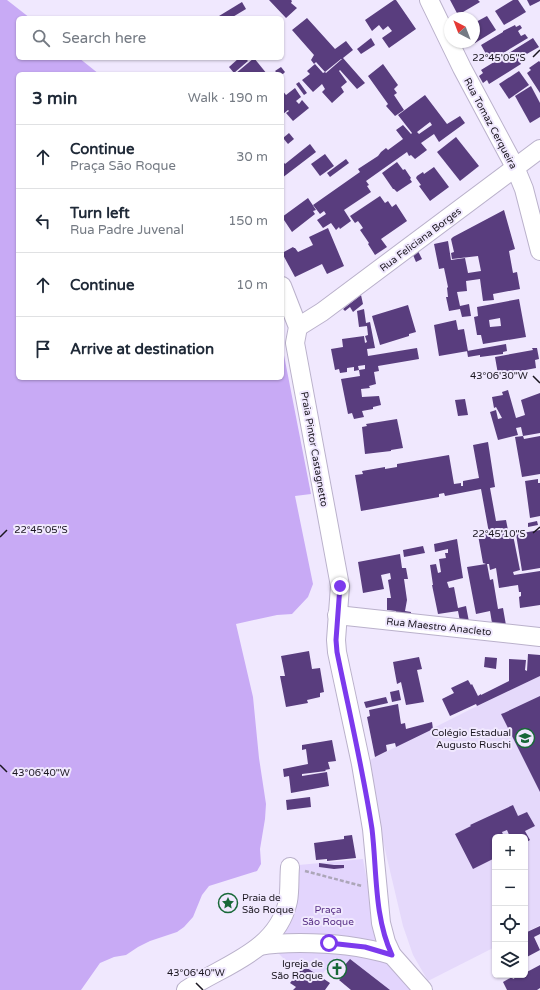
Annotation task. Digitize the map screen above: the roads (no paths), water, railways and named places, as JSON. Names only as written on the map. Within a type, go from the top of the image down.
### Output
[{"type":"street","name":"Rua Tomaz Cerqueira","points":[[429,0],[462,68],[515,167],[524,189],[540,251]]},
{"type":"street","name":"Rua Feliciana Borges","points":[[298,327],[322,312],[540,149]]},
{"type":"street","name":"Praia Pintor Castagnetto","points":[[284,291],[298,327],[295,343],[340,586],[340,602],[337,615],[337,652],[361,764],[372,829],[381,923],[386,942],[392,955]]},
{"type":"street","name":"Rua Maestro Anacleto","points":[[337,615],[540,637]]},
{"type":"street","points":[[186,990],[239,961],[260,946],[273,933],[282,917],[288,901],[290,867]]},
{"type":"street","points":[[260,946],[277,943],[329,943],[365,947],[392,955],[423,990]]},
{"type":"place","name":"Colégio Estadual Augusto Ruschi","points":[[525,738]]},
{"type":"place","name":"Praia de São Roque","points":[[228,903]]},
{"type":"place","name":"Igreja de São Roque","points":[[337,969]]},
{"type":"park label","name":"Praça São Roque","points":[[328,914]]}]
